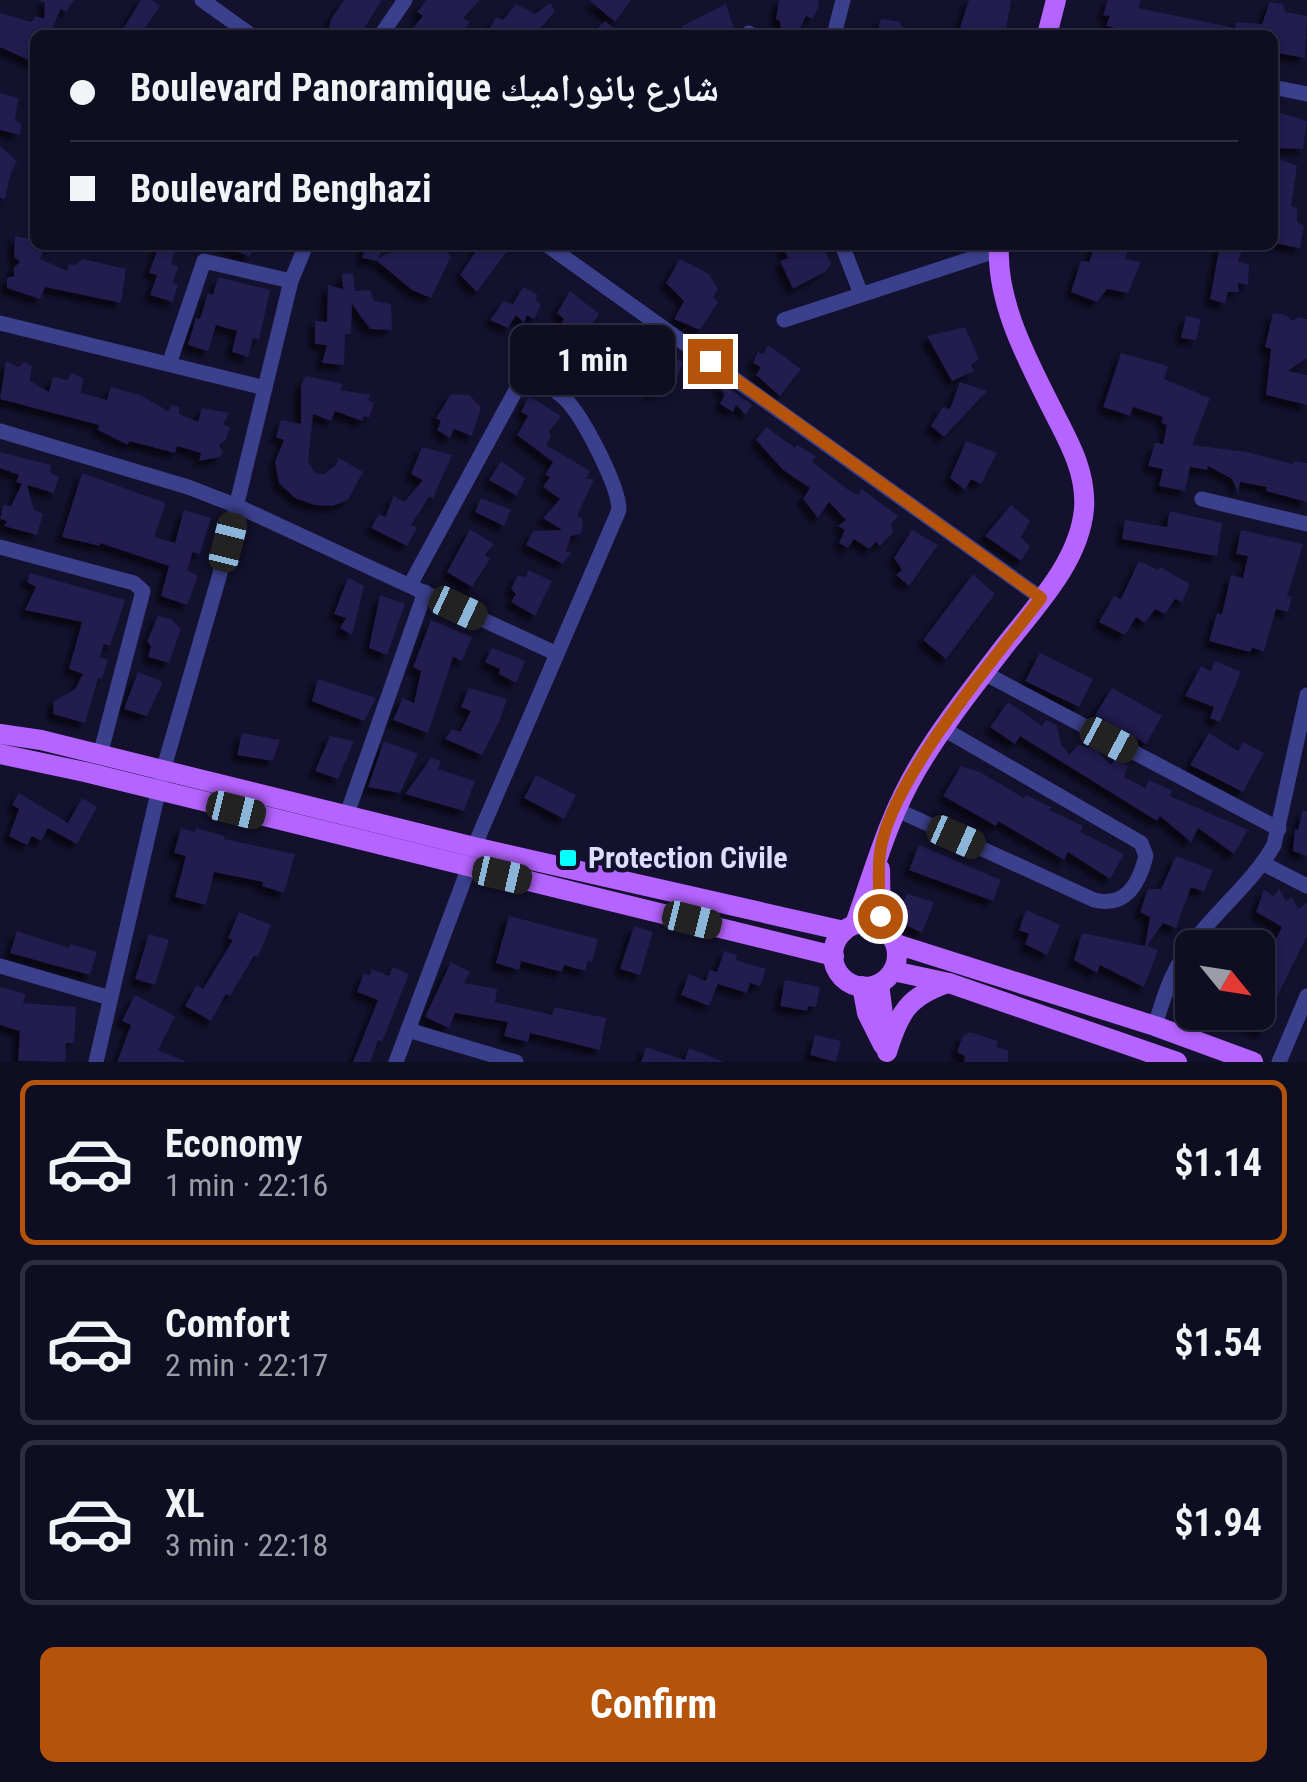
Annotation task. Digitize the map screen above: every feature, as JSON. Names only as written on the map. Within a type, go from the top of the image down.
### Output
[{"type":"main road","points":[[1048,30],[1056,0]]},
{"type":"main road","points":[[998,250],[1004,294],[1014,326],[1074,452],[1083,480],[1084,508],[1079,535],[1064,566],[942,728],[895,809],[850,928],[837,940],[834,956],[841,976],[948,983],[1177,1062]]},
{"type":"main road","points":[[0,734],[100,755],[161,781],[472,857],[834,956]]},
{"type":"main road","points":[[0,754],[346,814],[472,857],[850,928],[868,923],[881,927],[896,944],[1155,1026],[1254,1062]]},
{"type":"main road","points":[[880,854],[881,927]]},
{"type":"main road","points":[[888,1057],[872,1026],[878,981],[898,956],[896,944]]},
{"type":"main road","points":[[888,1057],[899,1017],[907,1007],[927,990],[948,983]]},
{"type":"street","points":[[202,0],[244,30]]},
{"type":"street","points":[[384,30],[405,0]]},
{"type":"street","points":[[835,30],[843,0]]},
{"type":"street","points":[[1278,88],[1307,94]]},
{"type":"street","points":[[96,1062],[161,781],[237,506],[291,280],[304,250]]},
{"type":"street","points":[[554,250],[1041,598]]},
{"type":"street","points":[[844,250],[861,294]]},
{"type":"street","points":[[784,320],[992,250]]},
{"type":"street","points":[[168,364],[199,267],[204,262],[291,280]]},
{"type":"street","points":[[0,323],[266,388]]},
{"type":"street","points":[[346,814],[418,589],[518,384],[526,377],[538,381],[563,398],[576,414],[619,501],[615,520],[555,653],[472,857],[396,1062]]},
{"type":"street","points":[[0,431],[188,487],[237,506],[555,653]]},
{"type":"street","points":[[1202,499],[1307,524]]},
{"type":"street","points":[[0,547],[134,583],[142,590],[100,755]]},
{"type":"street","points":[[984,673],[1279,829]]},
{"type":"street","points":[[1155,1026],[1169,982],[1187,951],[1264,864],[1279,829],[1307,695]]},
{"type":"street","points":[[895,809],[1094,900],[1118,901],[1133,889],[1146,856],[1141,844],[942,728]]},
{"type":"street","points":[[1264,864],[1307,886]]},
{"type":"street","points":[[0,966],[110,998]]},
{"type":"street","points":[[1279,1062],[1307,996]]},
{"type":"street","points":[[408,1030],[516,1062]]},
{"type":"building","points":[[39,0],[74,0],[66,12],[61,9],[51,30],[30,30],[30,61],[0,47],[0,13],[31,22],[36,16],[44,19],[45,3]]},
{"type":"building","points":[[141,0],[152,0],[160,6],[143,30],[122,30]]},
{"type":"building","points":[[344,0],[382,0],[363,30],[328,30]]},
{"type":"building","points":[[426,0],[480,0],[463,18],[470,22],[464,30],[411,30],[423,16],[417,12]]},
{"type":"building","points":[[589,0],[631,0],[615,22]]},
{"type":"building","points":[[779,0],[818,0],[819,7],[812,19],[806,16],[800,29],[781,30],[776,19]]},
{"type":"building","points":[[969,0],[1011,0],[1006,30],[959,30]]},
{"type":"building","points":[[1108,0],[1141,0],[1138,8],[1235,28],[1236,22],[1262,24],[1270,2],[1283,4],[1285,12],[1307,16],[1305,58],[1278,53],[1278,30],[1126,30],[1106,26],[1110,16],[1103,15]]},
{"type":"building","points":[[550,3],[555,11],[539,30],[489,30],[496,17],[503,20],[516,4],[535,14]]},
{"type":"building","points":[[726,4],[734,30],[684,30],[682,26]]},
{"type":"building","points":[[881,19],[901,22],[901,26],[910,30],[878,30]]},
{"type":"building","points":[[605,21],[616,30],[595,30]]},
{"type":"building","points":[[0,93],[18,98],[15,121],[21,123],[20,135],[0,130]]},
{"type":"building","points":[[1278,112],[1307,121],[1303,149],[1278,148]]},
{"type":"building","points":[[0,146],[17,161],[5,199],[0,198]]},
{"type":"building","points":[[1278,158],[1297,166],[1291,206],[1297,208],[1297,222],[1304,226],[1300,248],[1278,244]]},
{"type":"building","points":[[15,236],[30,239],[30,250],[44,250],[40,259],[67,271],[69,264],[76,265],[83,259],[126,269],[121,303],[45,287],[40,299],[7,288],[7,278],[14,276],[14,267],[20,262],[14,257]]},
{"type":"building","points":[[157,250],[175,250],[171,264],[178,267],[173,283],[178,284],[173,302],[150,295],[157,275],[149,273]]},
{"type":"building","points":[[233,250],[252,250],[250,257]]},
{"type":"building","points":[[364,250],[382,250],[378,258],[396,250],[444,250],[451,256],[431,298],[412,290],[377,261],[362,258]]},
{"type":"building","points":[[477,250],[508,250],[477,292],[460,275]]},
{"type":"building","points":[[784,250],[824,250],[831,264],[825,272],[793,289],[780,261],[788,258]]},
{"type":"building","points":[[1093,250],[1127,250],[1125,259],[1141,262],[1128,293],[1107,289],[1097,302],[1071,292],[1081,261],[1089,262]]},
{"type":"building","points":[[1219,250],[1242,250],[1238,262],[1249,264],[1248,285],[1238,283],[1239,292],[1228,292],[1225,304],[1210,299]]},
{"type":"building","points":[[680,259],[709,274],[718,290],[713,297],[718,302],[700,330],[674,319],[684,301],[666,283]]},
{"type":"building","points":[[353,273],[355,291],[370,290],[374,301],[391,304],[392,330],[370,329],[352,304],[351,334],[345,334],[344,365],[322,363],[327,345],[315,344],[315,321],[327,322],[328,285],[343,289],[342,274]]},
{"type":"building","points":[[218,277],[270,290],[259,340],[253,338],[248,357],[232,352],[237,331],[216,325],[208,351],[188,345],[196,318],[200,319],[208,293],[213,295]]},
{"type":"building","points":[[523,287],[537,294],[536,301],[541,305],[534,319],[527,315],[524,323],[516,315],[508,328],[490,320],[504,301],[513,304]]},
{"type":"building","points":[[570,291],[599,314],[582,339],[560,327],[564,319],[557,313]]},
{"type":"building","points":[[1273,313],[1286,315],[1292,321],[1299,317],[1307,319],[1307,358],[1288,371],[1307,375],[1307,405],[1266,395],[1271,349],[1265,347]]},
{"type":"building","points":[[1186,316],[1201,319],[1196,340],[1181,338]]},
{"type":"building","points":[[965,327],[979,359],[971,365],[974,371],[952,381],[927,336]]},
{"type":"building","points":[[652,341],[670,347],[683,363],[677,378],[671,375],[656,395],[623,362],[638,344],[646,352]]},
{"type":"building","points":[[768,345],[801,369],[780,396],[756,375],[761,367],[753,363],[758,352],[763,354]]},
{"type":"building","points":[[1121,353],[1168,366],[1164,379],[1210,398],[1192,445],[1247,452],[1293,464],[1307,463],[1307,502],[1240,482],[1238,493],[1232,479],[1208,466],[1207,470],[1190,467],[1185,491],[1159,486],[1163,469],[1148,466],[1155,443],[1163,444],[1167,425],[1161,423],[1163,417],[1133,407],[1130,416],[1103,407]]},
{"type":"building","points":[[6,361],[19,367],[24,362],[32,366],[30,381],[49,392],[53,377],[67,380],[72,373],[83,378],[81,393],[107,400],[111,387],[140,395],[168,411],[172,405],[179,407],[179,414],[198,422],[202,408],[229,413],[223,425],[230,427],[226,440],[219,445],[223,452],[220,457],[199,461],[201,453],[177,446],[175,453],[129,441],[128,445],[98,430],[99,425],[0,399]]},
{"type":"building","points":[[306,376],[343,384],[340,390],[371,395],[368,400],[374,403],[369,418],[364,416],[362,421],[335,411],[331,421],[313,414],[308,461],[315,473],[324,474],[339,458],[363,472],[348,500],[333,506],[295,498],[279,483],[275,462],[284,440],[276,437],[281,420],[301,424],[301,385]]},
{"type":"building","points":[[960,382],[987,391],[944,437],[931,426],[943,407],[950,409]]},
{"type":"building","points":[[721,383],[752,405],[746,415],[736,405],[733,412],[720,404],[725,394],[719,387]]},
{"type":"building","points":[[451,394],[469,395],[481,407],[472,436],[454,429],[450,438],[437,430],[441,421],[436,418]]},
{"type":"building","points":[[529,396],[561,416],[549,432],[546,445],[590,471],[586,479],[594,479],[577,516],[582,518],[581,534],[571,536],[566,551],[571,553],[563,564],[526,545],[533,531],[562,530],[543,518],[560,499],[543,487],[553,462],[517,435],[528,416],[521,412]]},
{"type":"building","points":[[766,427],[795,448],[797,445],[816,456],[812,462],[851,492],[858,495],[862,489],[898,516],[891,524],[893,532],[880,546],[876,542],[869,549],[854,539],[848,548],[839,543],[845,530],[838,526],[846,520],[829,502],[818,518],[803,499],[810,488],[783,470],[756,440]]},
{"type":"building","points":[[966,441],[997,453],[981,484],[971,479],[965,490],[950,478]]},
{"type":"building","points":[[422,447],[452,455],[433,498],[429,497],[411,525],[417,528],[407,546],[371,528],[379,514],[385,517],[394,496],[404,502],[423,480],[411,474]]},
{"type":"building","points":[[0,452],[51,465],[50,473],[59,476],[54,493],[27,485],[34,510],[43,514],[37,535],[4,526],[7,521],[0,519],[3,505],[11,506],[22,484],[16,482],[19,475],[0,468]]},
{"type":"building","points":[[501,461],[525,478],[517,496],[489,480]]},
{"type":"building","points":[[82,473],[166,503],[154,537],[175,543],[184,510],[211,518],[200,554],[193,552],[187,570],[198,576],[187,605],[161,596],[169,566],[100,543],[62,537]]},
{"type":"building","points":[[481,498],[511,510],[504,526],[475,512]]},
{"type":"building","points":[[1011,505],[1030,521],[1021,537],[1030,547],[1021,561],[985,536]]},
{"type":"building","points":[[1170,511],[1222,523],[1217,556],[1122,539],[1125,520],[1167,527]]},
{"type":"building","points":[[470,529],[494,544],[485,555],[490,559],[472,587],[447,572]]},
{"type":"building","points":[[912,530],[938,545],[909,586],[896,575],[902,570],[894,558]]},
{"type":"building","points":[[1241,530],[1303,544],[1287,596],[1292,597],[1288,612],[1276,609],[1264,651],[1252,648],[1250,652],[1209,641],[1217,613],[1222,614],[1231,575],[1243,578],[1248,556],[1236,554]]},
{"type":"building","points":[[1139,561],[1158,570],[1160,567],[1190,584],[1182,602],[1175,599],[1165,614],[1155,609],[1145,623],[1136,617],[1125,635],[1099,622],[1114,596],[1121,599]]},
{"type":"building","points":[[528,570],[552,581],[535,616],[511,602],[516,594],[511,589],[518,575],[526,577]]},
{"type":"building","points":[[30,573],[125,600],[110,646],[104,644],[100,657],[108,660],[102,679],[98,678],[85,723],[53,714],[54,701],[75,689],[83,674],[69,669],[82,622],[25,610],[36,587],[27,582]]},
{"type":"building","points":[[973,574],[995,594],[946,659],[923,640]]},
{"type":"building","points":[[348,578],[364,586],[352,635],[340,628],[346,618],[334,614]]},
{"type":"building","points":[[380,595],[405,604],[387,655],[369,648]]},
{"type":"building","points":[[158,616],[171,619],[181,629],[169,663],[148,657],[151,646],[147,641]]},
{"type":"building","points":[[431,620],[472,637],[462,661],[453,657],[428,733],[393,720],[403,698],[414,703],[421,671],[413,667]]},
{"type":"building","points":[[492,648],[525,661],[516,683],[485,662]]},
{"type":"building","points":[[1040,653],[1093,679],[1079,707],[1025,681]]},
{"type":"building","points":[[1215,661],[1241,672],[1220,722],[1210,718],[1214,707],[1185,696],[1201,666],[1211,671]]},
{"type":"building","points":[[138,672],[163,682],[147,716],[124,709]]},
{"type":"building","points":[[318,679],[376,698],[364,721],[312,701]]},
{"type":"building","points":[[469,688],[507,699],[482,755],[445,739],[452,729],[460,732],[471,711],[461,707]]},
{"type":"building","points":[[1112,688],[1162,716],[1146,744],[1095,715]]},
{"type":"building","points":[[1008,702],[1042,726],[1046,720],[1057,725],[1061,744],[1069,755],[1078,745],[1096,749],[1111,765],[1116,757],[1128,766],[1124,777],[1145,788],[1149,780],[1172,791],[1170,796],[1248,830],[1234,854],[1198,828],[1191,842],[1160,816],[1157,821],[1020,736],[1015,744],[990,727]]},
{"type":"building","points":[[242,733],[280,740],[273,761],[237,755]]},
{"type":"building","points":[[1209,733],[1238,751],[1243,742],[1264,753],[1243,792],[1190,765]]},
{"type":"building","points":[[330,736],[354,741],[338,779],[315,771]]},
{"type":"building","points":[[384,741],[418,754],[400,793],[368,787]]},
{"type":"building","points":[[431,758],[441,761],[438,769],[475,781],[464,811],[405,794]]},
{"type":"building","points":[[961,766],[980,772],[1024,798],[1026,795],[1051,807],[1049,810],[1083,826],[1080,832],[1124,854],[1110,879],[1068,852],[1064,860],[998,821],[996,826],[943,796]]},
{"type":"building","points":[[536,775],[576,795],[564,819],[524,798]]},
{"type":"building","points":[[19,793],[68,823],[82,798],[97,807],[77,844],[48,828],[41,841],[32,836],[27,845],[9,836],[19,809],[12,805]]},
{"type":"building","points":[[1303,810],[1307,811],[1307,856],[1293,851],[1295,829],[1298,830]]},
{"type":"building","points":[[181,828],[195,832],[196,828],[224,839],[295,854],[284,893],[262,886],[263,882],[214,872],[206,905],[175,897],[186,856],[174,853]]},
{"type":"building","points":[[919,845],[1001,880],[993,901],[909,870]]},
{"type":"building","points":[[1176,856],[1213,870],[1204,892],[1191,887],[1176,928],[1163,923],[1147,946],[1158,950],[1144,987],[1100,965],[1097,973],[1074,960],[1082,933],[1145,946],[1150,917],[1140,912],[1148,889],[1161,889]]},
{"type":"building","points":[[1279,889],[1286,901],[1292,897],[1298,909],[1307,903],[1307,936],[1275,1000],[1275,940],[1282,927],[1256,912],[1264,890],[1274,896]]},
{"type":"building","points":[[907,894],[934,902],[922,933],[896,920]]},
{"type":"building","points":[[1026,910],[1060,925],[1047,955],[1025,944],[1029,934],[1019,930]]},
{"type":"building","points":[[239,912],[271,925],[258,957],[254,956],[230,996],[226,994],[211,1021],[185,1006],[197,985],[203,989],[233,940],[228,938]]},
{"type":"building","points":[[509,916],[598,939],[592,962],[588,961],[585,971],[564,965],[562,972],[521,961],[519,970],[496,963]]},
{"type":"building","points":[[634,926],[653,932],[640,975],[620,969]]},
{"type":"building","points":[[17,931],[69,948],[70,944],[97,952],[90,975],[10,953]]},
{"type":"building","points":[[149,934],[169,940],[155,985],[135,979]]},
{"type":"building","points":[[724,951],[737,955],[736,960],[766,969],[760,986],[750,983],[747,993],[718,984],[709,1006],[681,995],[689,974],[706,981],[710,970],[717,972]]},
{"type":"building","points":[[451,962],[470,972],[464,983],[497,989],[495,1002],[552,1015],[554,1007],[606,1018],[600,1050],[530,1033],[528,1042],[504,1036],[508,1022],[455,1013],[449,1028],[425,1017]]},
{"type":"building","points":[[393,967],[409,974],[382,1042],[378,1040],[370,1062],[353,1062],[378,1000],[357,992],[364,973],[370,975],[372,969],[389,976]]},
{"type":"building","points":[[785,980],[820,987],[816,1007],[808,1006],[807,1011],[780,1006]]},
{"type":"building","points":[[0,987],[26,994],[23,1003],[76,1007],[74,1043],[66,1043],[65,1062],[18,1061],[20,1031],[0,1025]]},
{"type":"building","points":[[135,995],[175,1016],[158,1050],[187,1062],[117,1062],[131,1025],[122,1021]]},
{"type":"building","points":[[970,1032],[998,1041],[996,1047],[1008,1050],[1008,1062],[964,1062],[965,1056],[957,1052],[962,1037]]},
{"type":"building","points":[[815,1035],[841,1041],[836,1062],[810,1055]]},
{"type":"building","points":[[646,1047],[685,1060],[689,1048],[724,1062],[641,1062]]},
{"type":"place","name":"Protection Civile","points":[[568,858]]},
{"type":"route","points":[[710,361],[1041,598],[942,728],[895,809],[880,854],[880,916]]}]
